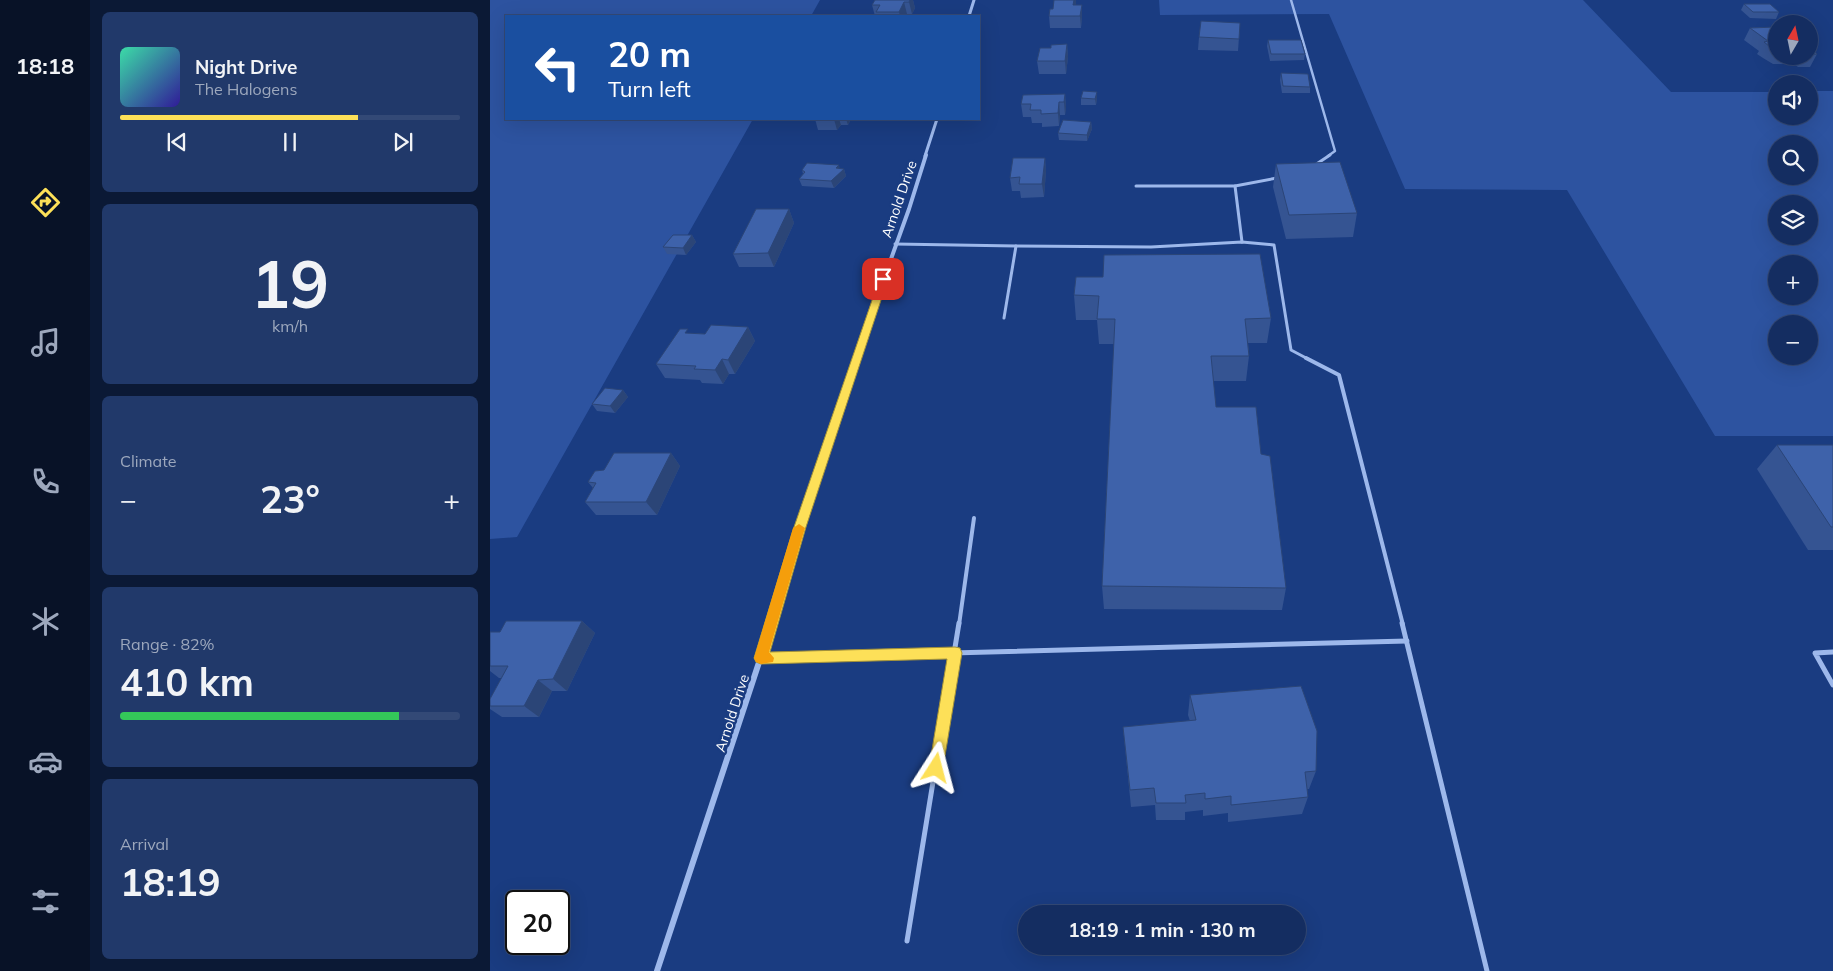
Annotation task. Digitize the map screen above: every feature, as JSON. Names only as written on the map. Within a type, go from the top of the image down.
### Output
[{"type":"street","points":[[969,15],[974,0]]},
{"type":"street","name":"Arnold Drive","points":[[657,971],[761,658],[803,518],[853,364],[909,209],[937,120]]},
{"type":"lane","points":[[1291,0],[1335,151],[1311,168]]},
{"type":"lane","points":[[1136,186],[1234,186],[1284,177]]},
{"type":"lane","points":[[1234,186],[1242,242]]},
{"type":"lane","points":[[895,244],[1151,247],[1242,242],[1274,245],[1291,350],[1339,375],[1407,641],[1487,971]]},
{"type":"lane","points":[[1004,318],[1016,246]]},
{"type":"lane","points":[[907,941],[955,653],[974,518]]},
{"type":"lane","points":[[761,658],[1407,641]]},
{"type":"lane","points":[[1833,652],[1815,653],[1833,685]]},
{"type":"shaded area","points":[[490,0],[820,0],[812,15],[505,15],[505,120],[752,120],[517,537],[490,539]]},
{"type":"shaded area","points":[[1159,0],[1583,0],[1671,92],[1768,92],[1768,125],[1818,125],[1818,91],[1833,91],[1833,436],[1715,436],[1567,190],[1405,189],[1329,14],[1160,15]]},
{"type":"building","points":[[875,0],[910,0],[909,2],[904,2],[899,12],[876,12],[880,5],[872,5]]},
{"type":"building","points":[[1054,0],[1074,0],[1073,5],[1082,5],[1080,16],[1049,16],[1050,9],[1053,9]]},
{"type":"building","points":[[1744,4],[1770,4],[1779,12],[1753,12]]},
{"type":"building","points":[[1201,21],[1240,23],[1239,39],[1199,37]]},
{"type":"building","points":[[1768,27],[1768,41],[1750,28]]},
{"type":"building","points":[[1268,40],[1301,40],[1305,54],[1271,54]]},
{"type":"building","points":[[1067,44],[1065,61],[1037,61],[1040,48],[1051,48],[1051,45]]},
{"type":"building","points":[[1281,73],[1308,74],[1310,87],[1283,86]]},
{"type":"building","points":[[1083,91],[1097,92],[1095,99],[1081,98]]},
{"type":"building","points":[[1065,94],[1064,102],[1059,102],[1058,113],[1041,114],[1041,110],[1030,110],[1031,104],[1021,104],[1023,95]]},
{"type":"building","points":[[1063,120],[1091,122],[1087,135],[1058,133]]},
{"type":"building","points":[[1013,158],[1045,158],[1042,184],[1019,184],[1020,177],[1010,178]]},
{"type":"building","points":[[1340,162],[1357,213],[1289,215],[1276,164]]},
{"type":"building","points":[[807,163],[839,165],[836,168],[844,169],[831,181],[799,179],[805,172],[802,170]]},
{"type":"building","points":[[756,209],[789,209],[768,253],[733,254]]},
{"type":"building","points":[[673,235],[692,235],[683,248],[663,247]]},
{"type":"building","points":[[1260,254],[1271,318],[1245,319],[1249,356],[1211,356],[1216,407],[1256,407],[1261,454],[1270,456],[1286,588],[1102,586],[1115,319],[1097,319],[1099,296],[1074,295],[1076,277],[1103,277],[1104,255]]},
{"type":"building","points":[[711,325],[748,327],[728,360],[722,359],[715,370],[694,369],[696,366],[656,364],[680,329],[688,329],[685,333],[705,334]]},
{"type":"building","points":[[605,388],[623,390],[610,406],[592,404]]},
{"type":"building","points":[[1777,445],[1833,445],[1833,527],[1831,527]]},
{"type":"building","points":[[614,453],[671,453],[646,502],[585,502],[596,483],[588,482],[595,471],[604,470]]},
{"type":"building","points":[[506,621],[582,621],[553,679],[538,680],[524,706],[490,706],[490,699],[508,666],[490,666],[490,632],[500,632]]},
{"type":"building","points":[[1301,686],[1317,731],[1316,771],[1305,772],[1308,797],[1231,805],[1231,796],[1205,799],[1205,793],[1185,795],[1186,803],[1156,803],[1154,788],[1130,790],[1123,727],[1196,720],[1190,695]]},
{"type":"slow traffic","points":[[768,658],[761,658],[799,528]]},
{"type":"route","points":[[883,279],[800,527],[761,658],[955,653],[936,768]]}]
